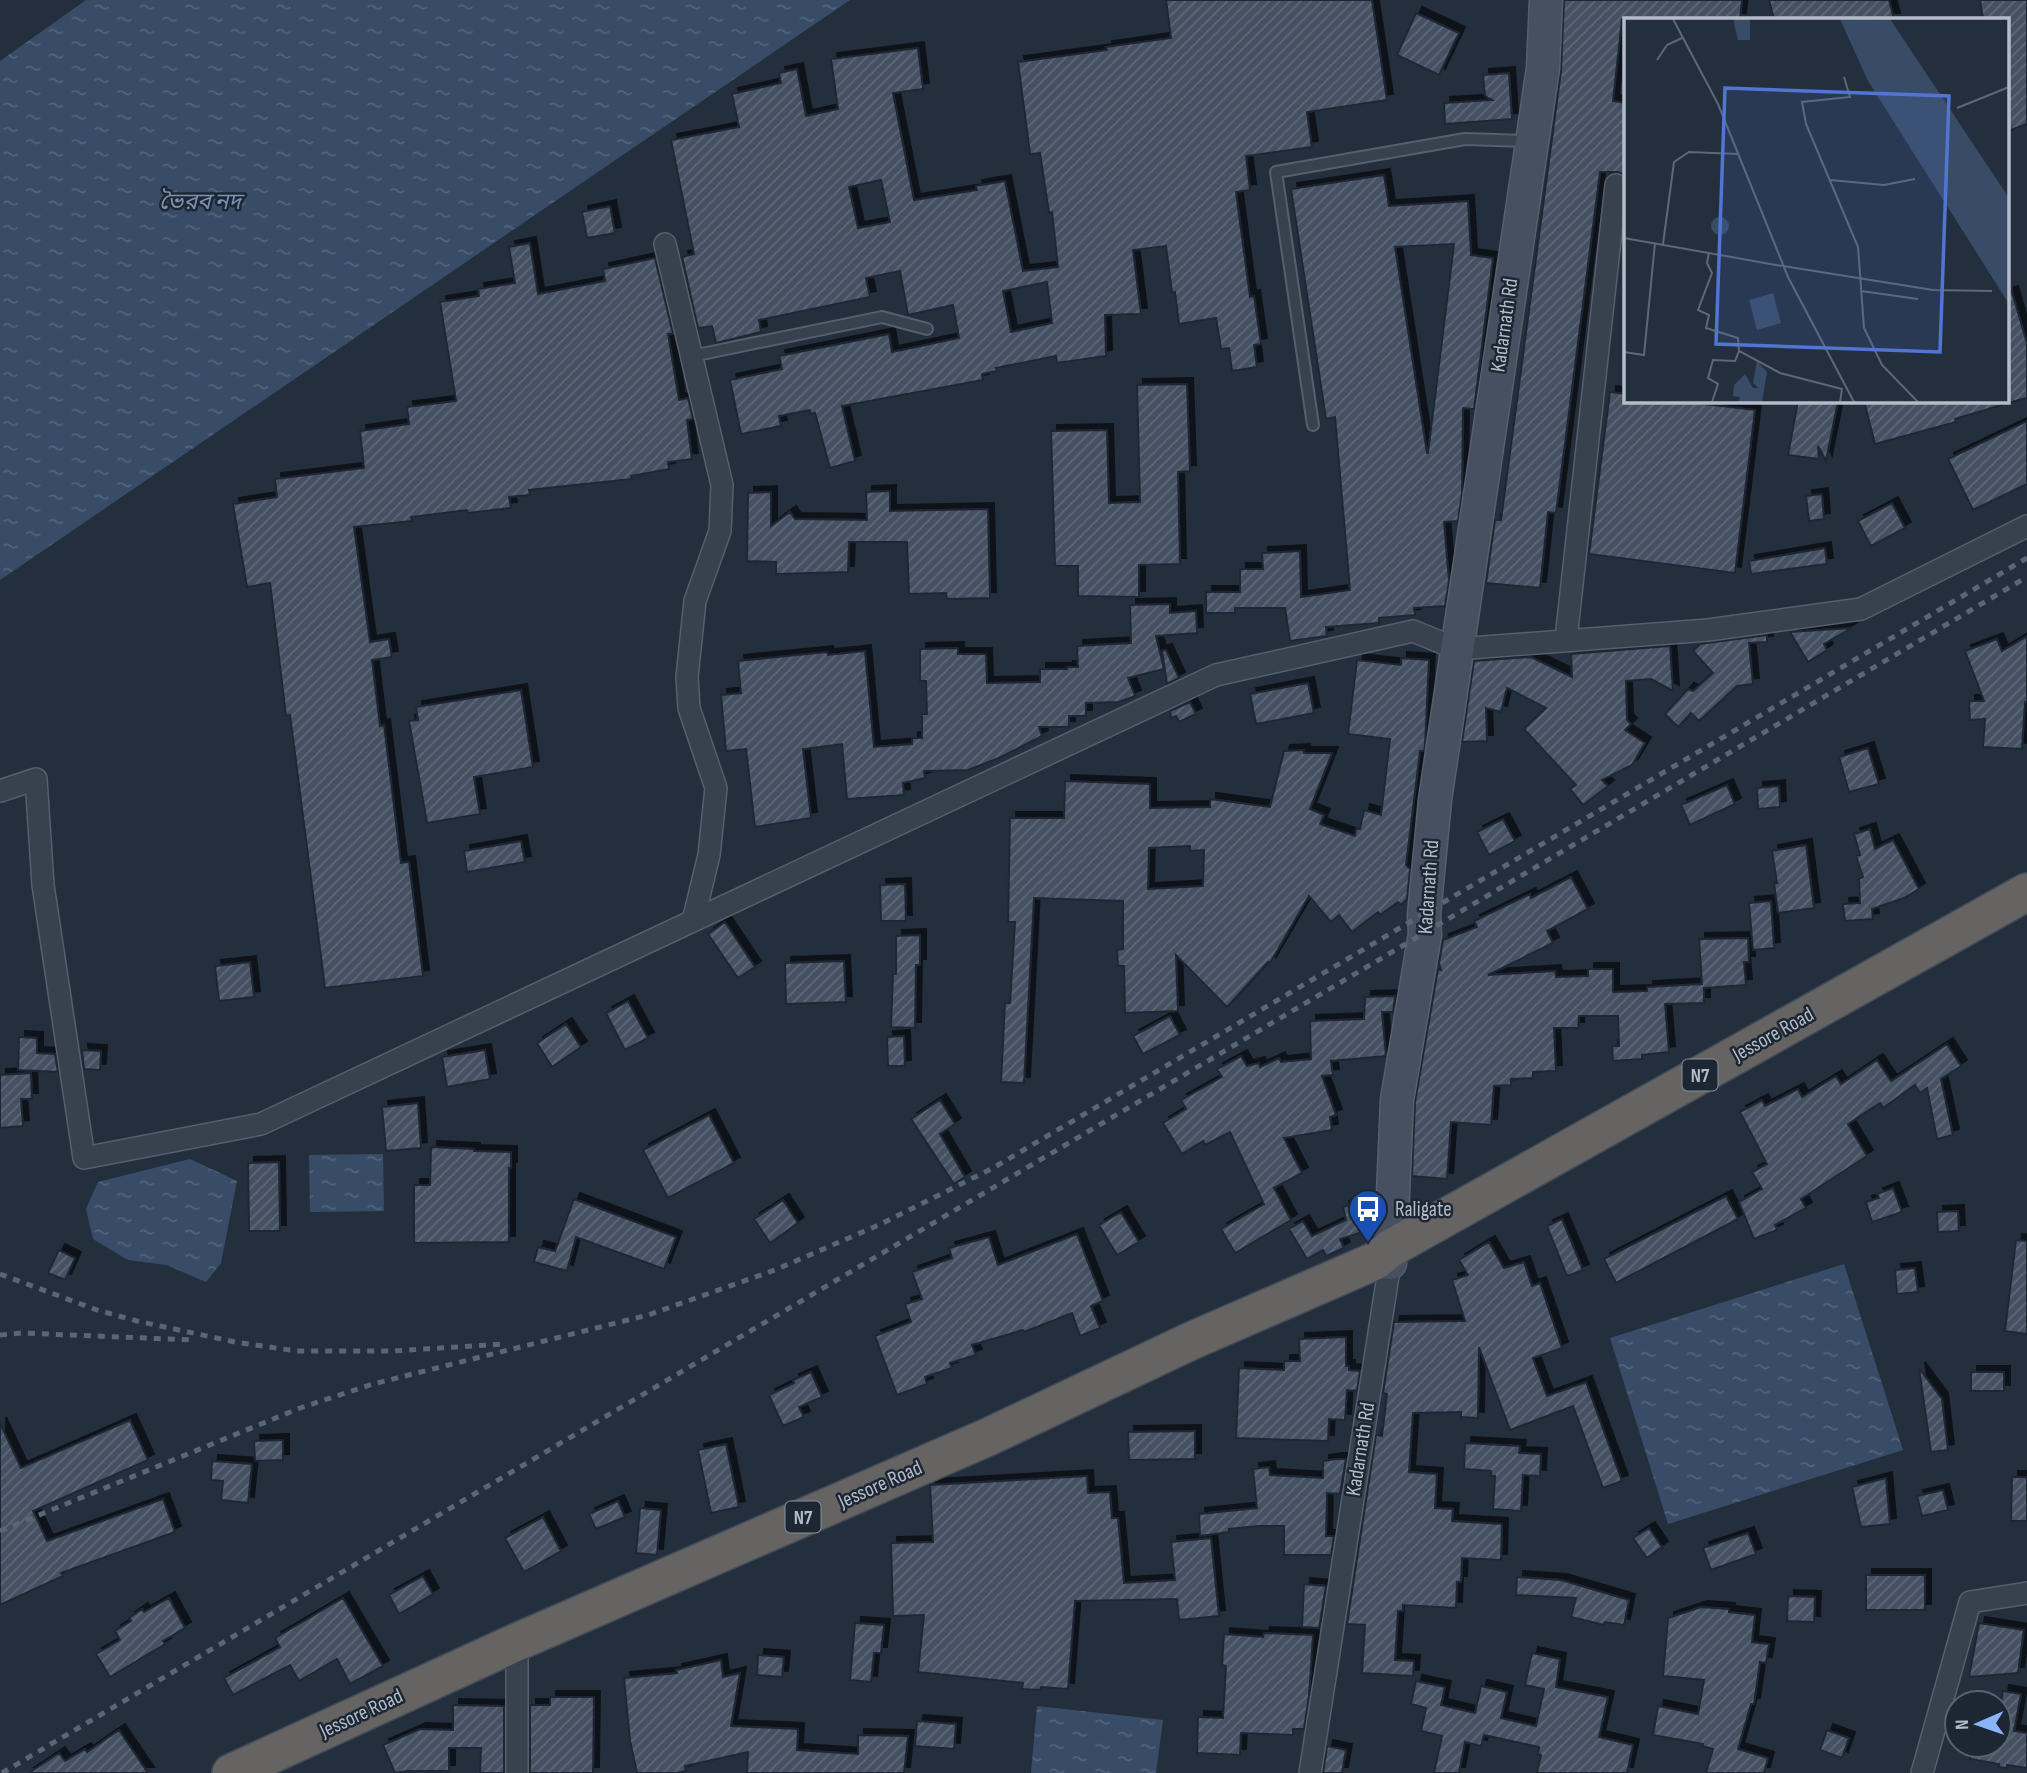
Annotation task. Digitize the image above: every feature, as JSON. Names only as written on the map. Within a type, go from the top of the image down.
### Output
[{"type":"highway","name":"Jessore Road","points":[[231,1773],[517,1642],[988,1437],[1191,1341],[1385,1257],[2027,892]]},
{"type":"highway","name":"Jessore Road","points":[[1385,1257],[1416,1254],[1480,1222],[2027,911]]},
{"type":"main road","name":"Kadarnath Rd","points":[[1385,1257],[1397,1100],[1425,934],[1424,915],[1435,800],[1543,68],[1546,0]]},
{"type":"street","points":[[1566,639],[1616,185]]},
{"type":"street","points":[[665,244],[722,485],[720,531],[695,601],[687,677],[689,708],[716,788],[709,855],[693,920]]},
{"type":"street","points":[[0,792],[36,779],[43,885],[85,1158],[261,1124],[1216,675],[1413,631],[1457,649],[1708,630],[1861,608],[2027,526]]},
{"type":"street","name":"Kadarnath Rd","points":[[1310,1773],[1385,1257]]},
{"type":"street","points":[[1922,1773],[1970,1602],[2027,1593]]},
{"type":"street","points":[[517,1642],[517,1773]]},
{"type":"lane","points":[[1313,425],[1276,172],[1465,139],[1531,141]]},
{"type":"lane","points":[[692,356],[882,317],[927,329]]},
{"type":"water","name":"ভৈরব নদ","points":[[86,0],[850,0],[0,580],[0,61]]},
{"type":"water","points":[[383,1154],[384,1211],[310,1212],[309,1155]]},
{"type":"water","points":[[190,1159],[237,1181],[221,1263],[206,1282],[166,1265],[128,1260],[93,1239],[86,1209],[98,1182]]},
{"type":"water","points":[[1844,1264],[1903,1450],[1668,1524],[1610,1338]]},
{"type":"water","points":[[1037,1706],[1163,1720],[1156,1773],[1031,1773]]},
{"type":"building","points":[[1166,0],[1372,0],[1387,100],[1307,112],[1312,147],[1246,156],[1250,190],[1236,192],[1250,297],[1254,296],[1261,344],[1254,345],[1257,367],[1232,371],[1229,348],[1221,349],[1216,318],[1179,324],[1166,246],[1133,250],[1141,314],[1105,315],[1106,356],[1057,363],[1056,356],[996,368],[997,371],[982,374],[983,380],[842,406],[855,461],[830,468],[815,413],[810,414],[810,410],[779,416],[781,426],[741,434],[730,380],[782,369],[779,356],[889,334],[892,352],[959,338],[953,305],[908,315],[900,271],[866,278],[870,297],[759,320],[761,332],[716,343],[712,326],[698,328],[682,257],[694,254],[671,140],[739,127],[732,94],[781,83],[779,73],[797,69],[806,116],[838,109],[831,59],[918,48],[923,89],[893,93],[914,200],[977,190],[976,186],[1005,181],[1023,271],[1058,267],[1052,212],[1049,213],[1040,153],[1030,154],[1018,62],[1171,38]],"holes":[[[881,180],[890,222],[858,228],[849,187]],[[1047,282],[1052,323],[1011,332],[1003,291]]]},
{"type":"building","points":[[1564,0],[1742,0],[1740,18],[1622,19],[1613,101],[1624,103],[1624,175],[1618,172],[1600,172],[1556,513],[1548,512],[1540,588],[1486,583],[1495,520],[1501,520],[1561,71]]},
{"type":"building","points":[[1769,0],[1889,0],[1894,18],[1774,18]]},
{"type":"building","points":[[1980,0],[2027,0],[2027,124],[2010,130],[2010,18],[1983,18]]},
{"type":"building","points":[[1416,13],[1459,33],[1439,75],[1397,55]]},
{"type":"building","points":[[1509,73],[1512,119],[1445,124],[1444,103],[1492,100],[1485,96],[1483,75]]},
{"type":"building","points":[[1384,175],[1389,206],[1468,201],[1471,255],[1493,258],[1474,409],[1463,408],[1462,493],[1458,521],[1444,522],[1449,581],[1445,606],[1414,608],[1415,615],[1379,618],[1379,623],[1326,627],[1327,636],[1290,641],[1285,608],[1235,608],[1235,613],[1206,613],[1206,592],[1240,592],[1240,569],[1263,569],[1262,553],[1300,551],[1301,597],[1350,590],[1335,417],[1326,419],[1291,189]],"holes":[[[1454,244],[1428,453],[1395,247]]]},
{"type":"building","points":[[610,206],[615,233],[587,238],[582,212]]},
{"type":"building","points":[[530,243],[538,294],[605,281],[603,269],[655,258],[673,334],[668,334],[679,400],[688,398],[693,419],[687,420],[692,459],[668,462],[669,469],[631,476],[632,479],[529,490],[530,495],[509,497],[511,508],[468,513],[467,510],[411,517],[412,521],[354,527],[370,642],[389,639],[392,657],[372,660],[380,726],[384,725],[401,863],[409,862],[423,976],[325,988],[270,583],[247,587],[233,504],[277,497],[275,479],[364,468],[360,431],[409,424],[407,407],[456,401],[440,302],[479,296],[478,289],[515,283],[509,247]]},
{"type":"building","points":[[2010,292],[2027,343],[2027,398],[2008,403],[2010,402]]},
{"type":"building","points":[[1187,384],[1190,471],[1178,472],[1180,564],[1139,565],[1139,597],[1078,596],[1078,566],[1055,566],[1051,431],[1107,430],[1109,503],[1140,502],[1137,385]]},
{"type":"building","points":[[1610,392],[1624,394],[1624,402],[1687,402],[1755,410],[1735,573],[1589,554]]},
{"type":"building","points":[[1798,402],[1838,402],[1826,461],[1818,446],[1819,459],[1788,455]]},
{"type":"building","points":[[1864,402],[2002,402],[2002,405],[1955,419],[1956,422],[1875,444]]},
{"type":"building","points":[[2027,421],[2027,484],[1973,510],[1948,459]]},
{"type":"building","points":[[890,491],[890,511],[988,509],[990,598],[947,599],[946,593],[909,594],[907,542],[849,542],[848,572],[776,574],[776,562],[747,561],[748,493],[771,492],[771,526],[790,512],[795,519],[867,520],[866,492]]},
{"type":"building","points":[[1822,494],[1824,519],[1809,521],[1806,496]]},
{"type":"building","points":[[1892,503],[1905,528],[1871,546],[1858,521]]},
{"type":"building","points":[[1825,548],[1827,564],[1751,574],[1749,561]]},
{"type":"building","points":[[1170,604],[1170,613],[1196,611],[1197,633],[1156,636],[1164,669],[1128,678],[1135,696],[1119,702],[1086,703],[1086,716],[1069,716],[1069,727],[1039,727],[1042,736],[968,770],[924,771],[925,778],[903,783],[904,795],[847,799],[842,744],[803,749],[811,818],[755,827],[746,749],[726,751],[721,695],[741,693],[738,661],[865,651],[874,747],[912,744],[912,738],[922,738],[922,714],[927,714],[926,681],[920,681],[920,649],[958,648],[958,654],[986,654],[987,683],[1040,682],[1040,669],[1078,667],[1077,646],[1131,643],[1130,605]]},
{"type":"building","points":[[1852,628],[1824,644],[1827,650],[1808,662],[1790,632]]},
{"type":"building","points":[[1767,635],[1767,642],[1749,643],[1753,684],[1737,686],[1699,721],[1691,713],[1678,727],[1665,714],[1688,689],[1693,691],[1713,673],[1693,651],[1700,644]]},
{"type":"building","points":[[2027,636],[2027,702],[2022,749],[1983,747],[1985,719],[1970,720],[1969,701],[1984,701],[1965,651],[1997,639],[2002,651]]},
{"type":"building","points":[[1670,646],[1673,691],[1651,679],[1626,681],[1627,720],[1631,724],[1625,730],[1645,743],[1632,765],[1602,780],[1608,786],[1583,805],[1570,789],[1576,785],[1524,729],[1546,708],[1507,688],[1501,712],[1486,708],[1487,741],[1462,742],[1474,661],[1531,657],[1572,677],[1571,654]]},
{"type":"building","points":[[1166,650],[1179,678],[1167,684],[1162,651]]},
{"type":"building","points":[[1401,658],[1429,660],[1425,745],[1424,751],[1420,751],[1406,865],[1410,869],[1407,899],[1401,905],[1398,902],[1380,915],[1378,912],[1352,932],[1339,915],[1331,922],[1309,896],[1270,963],[1268,962],[1227,1007],[1176,955],[1178,1011],[1125,1013],[1124,966],[1118,966],[1117,950],[1123,949],[1123,901],[1034,898],[1024,1083],[1001,1082],[1005,1003],[1010,1003],[1015,922],[1008,922],[1010,818],[1064,818],[1065,781],[1150,784],[1150,808],[1210,807],[1210,799],[1270,807],[1284,751],[1304,750],[1304,753],[1332,753],[1310,809],[1324,815],[1320,824],[1355,836],[1356,829],[1360,829],[1364,810],[1381,815],[1390,739],[1348,734],[1357,660],[1401,665]],"holes":[[[1190,846],[1190,851],[1204,850],[1203,886],[1148,889],[1149,848]]]},
{"type":"building","points":[[1308,683],[1314,713],[1256,724],[1250,694]]},
{"type":"building","points":[[521,690],[533,767],[474,777],[480,814],[427,823],[409,721],[418,720],[416,707]]},
{"type":"building","points":[[1190,702],[1196,714],[1179,722],[1176,716],[1171,718],[1170,711]]},
{"type":"building","points":[[1868,748],[1879,784],[1849,792],[1839,757]]},
{"type":"building","points":[[1727,785],[1735,804],[1690,825],[1681,805]]},
{"type":"building","points":[[1779,786],[1780,807],[1758,809],[1757,788]]},
{"type":"building","points":[[1503,819],[1515,841],[1489,855],[1477,832]]},
{"type":"building","points":[[1870,829],[1875,849],[1893,840],[1919,889],[1904,898],[1872,909],[1873,919],[1845,921],[1843,904],[1860,903],[1859,879],[1863,877],[1856,856],[1860,855],[1854,834]]},
{"type":"building","points":[[521,841],[525,862],[467,872],[464,851]]},
{"type":"building","points":[[1806,845],[1814,908],[1778,913],[1772,851]]},
{"type":"building","points":[[1571,877],[1588,909],[1547,931],[1553,943],[1488,975],[1555,971],[1556,977],[1588,976],[1588,969],[1613,969],[1613,992],[1702,984],[1699,939],[1748,938],[1749,962],[1744,962],[1746,985],[1704,988],[1704,1003],[1665,1004],[1669,1052],[1642,1055],[1642,1059],[1613,1061],[1612,1046],[1619,1046],[1618,1016],[1579,1016],[1578,1028],[1554,1028],[1556,1071],[1533,1072],[1533,1078],[1511,1079],[1511,1085],[1494,1086],[1491,1125],[1451,1122],[1447,1179],[1412,1176],[1415,1102],[1438,969],[1441,970],[1439,963],[1443,940],[1477,927],[1474,921],[1530,894],[1531,898]]},
{"type":"building","points":[[905,884],[906,921],[881,921],[880,885]]},
{"type":"building","points":[[1771,901],[1774,948],[1753,950],[1749,903]]},
{"type":"building","points":[[725,922],[755,967],[738,978],[708,934]]},
{"type":"building","points":[[920,935],[920,965],[916,965],[915,1028],[891,1027],[896,936]]},
{"type":"building","points":[[844,961],[846,1002],[786,1004],[785,963]]},
{"type":"building","points":[[250,962],[254,997],[219,1001],[215,966]]},
{"type":"building","points":[[1395,996],[1393,1012],[1382,1012],[1386,1056],[1331,1061],[1333,1075],[1322,1076],[1336,1115],[1330,1117],[1332,1130],[1284,1138],[1302,1173],[1274,1188],[1291,1220],[1235,1253],[1221,1229],[1264,1204],[1230,1132],[1205,1145],[1203,1141],[1182,1154],[1163,1123],[1186,1109],[1181,1100],[1222,1077],[1217,1069],[1241,1056],[1247,1066],[1259,1063],[1260,1067],[1279,1058],[1281,1062],[1311,1059],[1310,1021],[1364,1019],[1365,997]]},
{"type":"building","points":[[628,1001],[648,1038],[625,1050],[606,1013]]},
{"type":"building","points":[[1170,1016],[1180,1035],[1143,1054],[1133,1036]]},
{"type":"building","points":[[566,1024],[581,1047],[552,1067],[537,1043]]},
{"type":"building","points":[[904,1036],[905,1066],[888,1066],[887,1037]]},
{"type":"building","points":[[19,1037],[37,1038],[37,1053],[55,1054],[58,1072],[18,1070]]},
{"type":"building","points":[[1947,1044],[1961,1066],[1941,1079],[1953,1135],[1937,1139],[1927,1088],[1920,1093],[1915,1085],[1883,1108],[1880,1103],[1848,1124],[1867,1156],[1801,1199],[1806,1208],[1775,1225],[1777,1230],[1754,1239],[1739,1202],[1762,1189],[1752,1172],[1767,1164],[1740,1112],[1762,1100],[1765,1106],[1798,1089],[1802,1097],[1836,1076],[1841,1084],[1877,1060],[1891,1081]]},
{"type":"building","points":[[82,1050],[101,1051],[100,1070],[84,1069]]},
{"type":"building","points":[[485,1050],[490,1079],[447,1087],[442,1057]]},
{"type":"building","points":[[31,1073],[32,1099],[21,1099],[23,1126],[0,1128],[0,1075]]},
{"type":"building","points":[[940,1100],[955,1124],[940,1134],[965,1177],[954,1184],[911,1119]]},
{"type":"building","points":[[418,1103],[421,1148],[386,1151],[382,1107]]},
{"type":"building","points":[[709,1115],[734,1163],[668,1198],[643,1150]]},
{"type":"building","points":[[431,1147],[511,1152],[509,1242],[414,1243],[414,1185],[430,1185]]},
{"type":"building","points":[[279,1162],[280,1231],[249,1231],[248,1163]]},
{"type":"building","points":[[1893,1188],[1902,1212],[1872,1222],[1866,1202],[1879,1198],[1877,1194]]},
{"type":"building","points":[[1726,1196],[1738,1219],[1616,1283],[1604,1259]]},
{"type":"building","points":[[574,1199],[676,1237],[664,1269],[576,1237],[567,1271],[534,1262],[538,1247],[555,1251]]},
{"type":"building","points":[[783,1200],[798,1223],[770,1243],[754,1219]]},
{"type":"building","points":[[1361,1202],[1369,1230],[1340,1239],[1344,1248],[1326,1256],[1323,1250],[1307,1259],[1289,1229],[1303,1221],[1312,1236],[1346,1220],[1343,1207]]},
{"type":"building","points":[[1958,1211],[1959,1231],[1938,1232],[1937,1212]]},
{"type":"building","points":[[1121,1212],[1139,1242],[1117,1255],[1099,1225]]},
{"type":"building","points":[[1562,1219],[1583,1270],[1567,1276],[1547,1226]]},
{"type":"building","points":[[1077,1234],[1103,1301],[1091,1306],[1100,1328],[1080,1336],[1072,1313],[1024,1332],[1023,1330],[972,1345],[976,1355],[950,1363],[952,1368],[925,1377],[927,1384],[897,1395],[875,1336],[911,1322],[905,1304],[922,1299],[912,1272],[952,1258],[949,1248],[989,1237],[998,1265]]},
{"type":"building","points":[[2016,1240],[2027,1241],[2027,1334],[2005,1331]]},
{"type":"building","points":[[1489,1242],[1504,1268],[1524,1262],[1532,1286],[1540,1283],[1562,1348],[1533,1358],[1547,1396],[1586,1382],[1622,1481],[1603,1488],[1573,1406],[1510,1430],[1479,1347],[1478,1418],[1461,1417],[1461,1412],[1413,1413],[1409,1472],[1437,1474],[1435,1508],[1453,1509],[1452,1521],[1502,1524],[1501,1560],[1462,1558],[1461,1582],[1457,1582],[1456,1608],[1403,1605],[1403,1611],[1398,1611],[1395,1660],[1414,1661],[1413,1676],[1362,1673],[1365,1625],[1347,1624],[1376,1435],[1382,1436],[1387,1394],[1383,1393],[1394,1322],[1465,1321],[1452,1280],[1468,1275],[1459,1260]]},
{"type":"building","points":[[59,1250],[75,1258],[65,1280],[48,1273]]},
{"type":"building","points":[[1915,1268],[1918,1292],[1897,1294],[1895,1270]]},
{"type":"building","points":[[1346,1337],[1346,1366],[1349,1366],[1349,1370],[1360,1371],[1357,1391],[1347,1390],[1345,1420],[1329,1419],[1328,1441],[1236,1438],[1239,1368],[1284,1370],[1284,1361],[1300,1361],[1299,1339]]},
{"type":"building","points":[[1919,1368],[1942,1399],[1948,1450],[1931,1452]]},
{"type":"building","points":[[811,1372],[822,1397],[799,1407],[804,1417],[783,1426],[769,1395]]},
{"type":"building","points":[[1971,1372],[2004,1372],[2004,1391],[1971,1391]]},
{"type":"building","points":[[130,1420],[148,1460],[33,1511],[47,1541],[163,1499],[175,1532],[61,1573],[63,1576],[0,1605],[0,1423],[21,1468]]},
{"type":"building","points":[[1195,1431],[1195,1459],[1129,1460],[1128,1432]]},
{"type":"building","points":[[283,1440],[283,1460],[255,1461],[254,1441]]},
{"type":"building","points":[[1465,1443],[1520,1446],[1519,1453],[1541,1454],[1540,1476],[1523,1475],[1521,1511],[1493,1509],[1495,1476],[1491,1476],[1491,1471],[1464,1469]]},
{"type":"building","points":[[726,1444],[739,1507],[711,1513],[698,1450]]},
{"type":"building","points":[[1346,1459],[1340,1494],[1327,1493],[1326,1536],[1334,1536],[1331,1555],[1284,1555],[1284,1526],[1229,1529],[1229,1532],[1200,1536],[1199,1514],[1257,1508],[1253,1469],[1269,1467],[1270,1475],[1323,1478],[1323,1461]]},
{"type":"building","points":[[212,1461],[252,1464],[248,1503],[221,1500],[223,1481],[211,1480]]},
{"type":"building","points":[[1087,1476],[1088,1493],[1110,1492],[1112,1518],[1118,1518],[1124,1583],[1175,1580],[1171,1542],[1211,1538],[1219,1616],[1179,1620],[1177,1599],[1075,1601],[1068,1689],[1022,1689],[1023,1683],[918,1672],[924,1615],[893,1616],[891,1543],[933,1542],[930,1485]]},
{"type":"building","points":[[2012,1477],[2027,1477],[2027,1521],[2011,1521]]},
{"type":"building","points":[[1886,1478],[1890,1524],[1861,1527],[1852,1487]]},
{"type":"building","points":[[1943,1490],[1948,1510],[1922,1516],[1917,1496]]},
{"type":"building","points":[[618,1501],[625,1517],[596,1529],[589,1514]]},
{"type":"building","points":[[640,1508],[661,1510],[657,1555],[636,1553]]},
{"type":"building","points":[[543,1517],[561,1551],[524,1572],[505,1538]]},
{"type":"building","points":[[1649,1528],[1662,1547],[1647,1558],[1633,1538]]},
{"type":"building","points":[[1748,1533],[1756,1554],[1711,1570],[1703,1548]]},
{"type":"building","points":[[1866,1575],[1925,1575],[1925,1610],[1866,1610]]},
{"type":"building","points":[[423,1576],[433,1594],[399,1614],[389,1595]]},
{"type":"building","points":[[1517,1577],[1561,1580],[1629,1600],[1624,1625],[1605,1622],[1604,1625],[1571,1617],[1576,1598],[1516,1595]]},
{"type":"building","points":[[1304,1584],[1326,1586],[1319,1628],[1302,1627]]},
{"type":"building","points":[[1788,1596],[1815,1597],[1814,1622],[1787,1621]]},
{"type":"building","points":[[169,1598],[185,1628],[163,1641],[165,1644],[110,1677],[96,1654],[120,1640],[115,1631],[131,1621],[129,1618],[142,1609],[144,1612]]},
{"type":"building","points":[[343,1598],[383,1666],[350,1684],[337,1659],[299,1681],[290,1665],[233,1695],[224,1678],[280,1647],[275,1638]]},
{"type":"building","points":[[1701,1607],[1729,1609],[1729,1612],[1755,1615],[1752,1642],[1769,1644],[1766,1663],[1760,1662],[1754,1704],[1751,1704],[1738,1749],[1768,1758],[1764,1773],[1706,1773],[1713,1749],[1702,1746],[1703,1744],[1653,1735],[1658,1706],[1698,1714],[1704,1680],[1663,1676],[1668,1618]]},
{"type":"building","points":[[855,1623],[884,1625],[881,1653],[874,1653],[871,1682],[850,1680]]},
{"type":"building","points":[[1979,1623],[2024,1630],[2018,1673],[1969,1677]]},
{"type":"building","points":[[1264,1633],[1313,1635],[1304,1729],[1293,1729],[1293,1735],[1241,1733],[1240,1755],[1197,1753],[1198,1717],[1223,1718],[1226,1666],[1222,1665],[1224,1634],[1263,1637]]},
{"type":"building","points":[[1532,1653],[1560,1659],[1556,1687],[1608,1697],[1599,1737],[1633,1745],[1627,1773],[1537,1773],[1541,1755],[1538,1754],[1539,1747],[1484,1735],[1481,1746],[1465,1742],[1459,1773],[1434,1773],[1442,1736],[1421,1731],[1426,1708],[1411,1704],[1416,1681],[1445,1687],[1441,1705],[1475,1713],[1481,1686],[1507,1692],[1501,1718],[1536,1726],[1544,1689],[1525,1685]]},
{"type":"building","points":[[758,1655],[784,1657],[782,1677],[757,1675]]},
{"type":"building","points":[[721,1660],[723,1677],[740,1673],[731,1726],[798,1729],[797,1750],[858,1754],[858,1735],[908,1736],[904,1773],[747,1773],[748,1752],[685,1766],[686,1771],[677,1773],[637,1773],[630,1741],[624,1678],[677,1673],[676,1670]]},
{"type":"building","points":[[2013,1693],[2021,1694],[2014,1731],[2027,1733],[2027,1768],[2007,1765],[2007,1768],[1999,1767],[1999,1764],[1970,1759],[2013,1759]]},
{"type":"building","points":[[550,1697],[594,1697],[593,1773],[530,1773],[530,1705],[550,1705]]},
{"type":"building","points":[[453,1705],[504,1706],[504,1773],[480,1773],[481,1748],[449,1748],[449,1771],[395,1773],[383,1745],[420,1729],[453,1730]]},
{"type":"building","points":[[917,1721],[956,1724],[954,1749],[915,1746]]},
{"type":"building","points":[[119,1730],[148,1773],[29,1773],[59,1753],[65,1761],[85,1749],[87,1752]]},
{"type":"building","points":[[1827,1730],[1849,1738],[1842,1758],[1820,1750]]},
{"type":"building","points":[[1327,1746],[1346,1750],[1342,1773],[1323,1773]]},
{"type":"railway","points":[[0,1531],[300,1408],[373,1384],[648,1315],[775,1270],[881,1224],[993,1168],[2027,558]]},
{"type":"railway","points":[[2,1773],[2027,577]]},
{"type":"railway","points":[[0,1274],[97,1310],[137,1321],[235,1342],[296,1351],[393,1351],[504,1344]]},
{"type":"railway","points":[[0,1335],[22,1333],[193,1340]]},
{"type":"place","name":"Raligate","points":[[1368,1243]]}]
